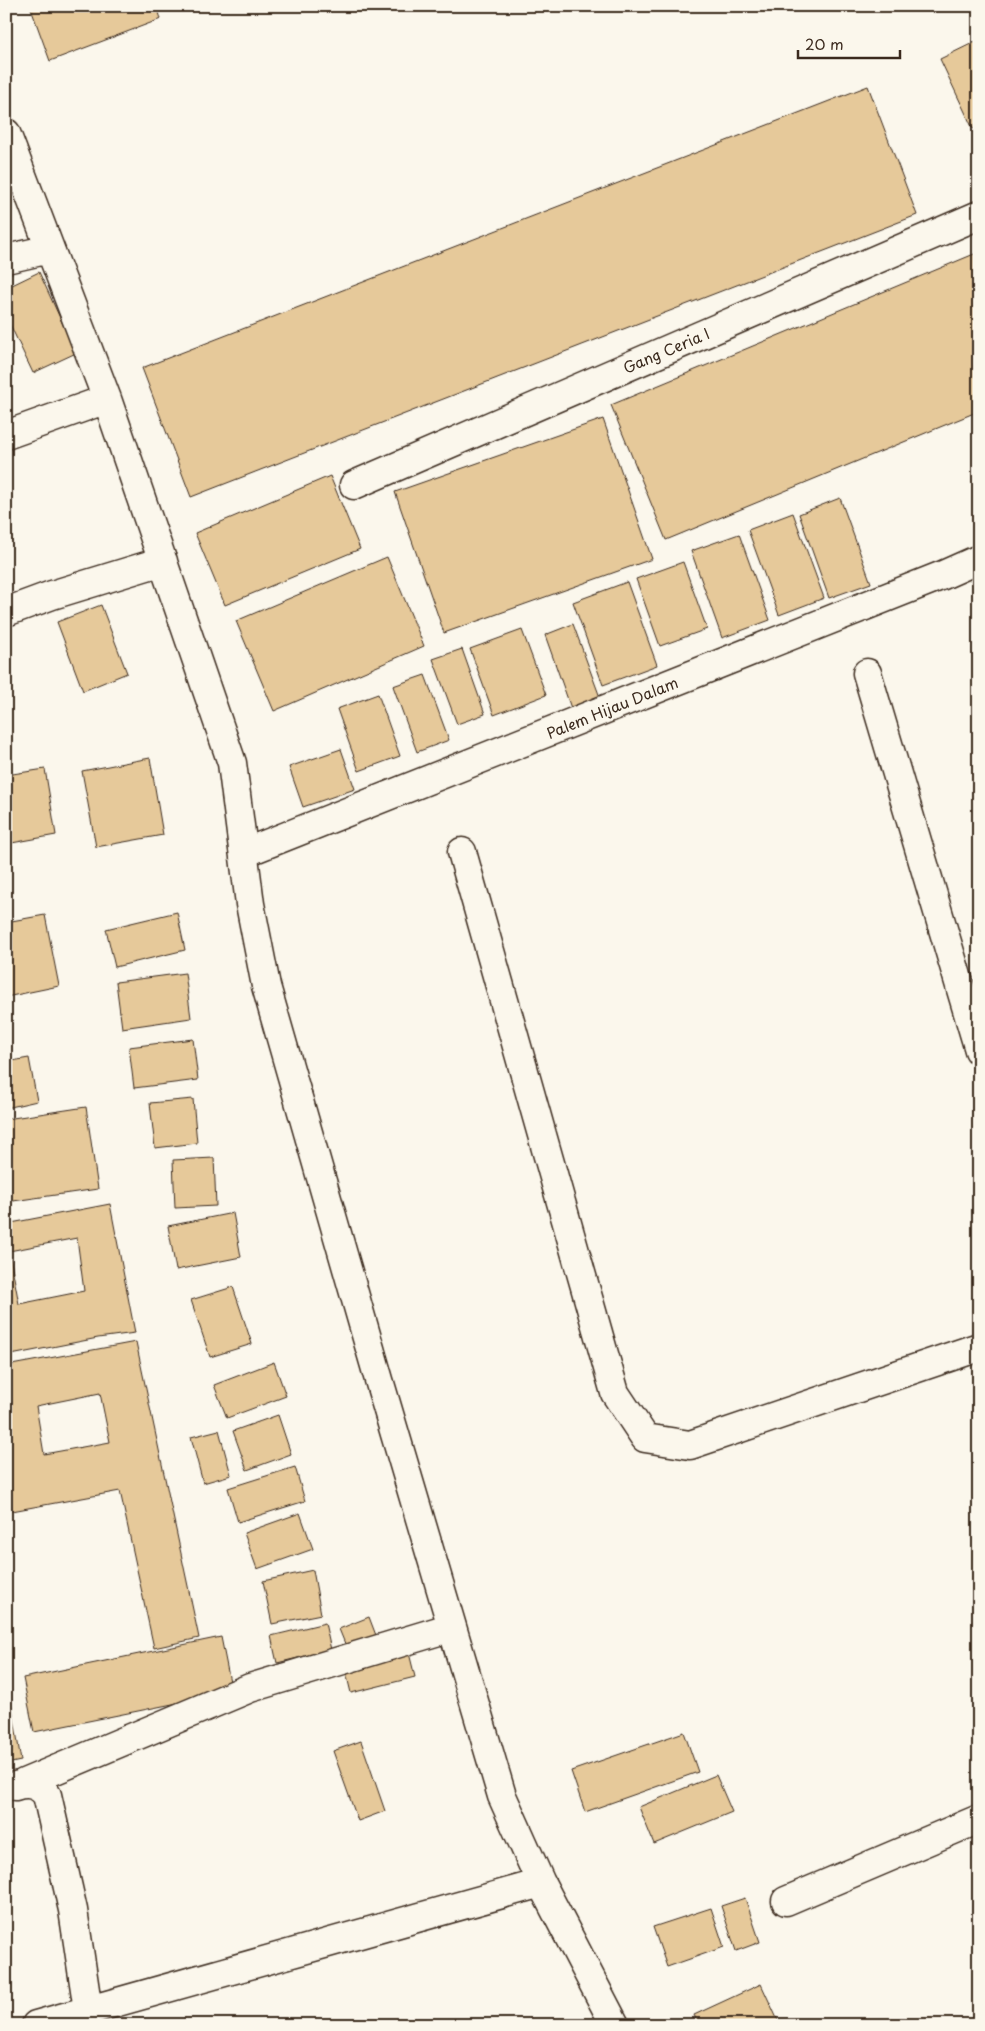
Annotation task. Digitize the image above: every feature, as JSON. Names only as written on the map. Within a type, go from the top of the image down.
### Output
[{"type":"street","points":[[6,133],[107,399],[232,763],[250,904],[266,986],[379,1380],[502,1796],[541,1883],[615,2025]]},
{"type":"street","name":"Gang Ceria I","points":[[354,485],[979,215]]},
{"type":"street","points":[[6,260],[50,250]]},
{"type":"street","points":[[6,435],[107,399]]},
{"type":"street","name":"Palem Hijau Dalam","points":[[244,853],[979,559]]},
{"type":"street","points":[[6,612],[52,595],[163,560]]},
{"type":"street","points":[[867,674],[979,1050]]},
{"type":"street","points":[[462,852],[614,1392],[645,1438],[690,1445],[979,1347]]},
{"type":"street","points":[[15,1786],[250,1688],[452,1627]]},
{"type":"street","points":[[15,1786],[39,1786],[47,1795],[72,1910],[88,2010]]},
{"type":"street","points":[[786,1901],[979,1819]]},
{"type":"street","points":[[36,2025],[541,1883]]},
{"type":"building","points":[[30,6],[157,6],[161,19],[50,61]]},
{"type":"building","points":[[979,40],[979,126],[973,129],[940,59]]},
{"type":"building","points":[[868,86],[917,215],[191,497],[142,368]]},
{"type":"building","points":[[979,252],[979,411],[666,540],[611,405]]},
{"type":"building","points":[[39,272],[76,353],[33,373],[6,316],[6,288]]},
{"type":"building","points":[[603,419],[652,559],[444,633],[395,492]]},
{"type":"building","points":[[330,476],[360,549],[225,605],[195,533]]},
{"type":"building","points":[[840,498],[871,583],[829,598],[799,514]]},
{"type":"building","points":[[793,513],[824,598],[779,615],[748,530]]},
{"type":"building","points":[[739,534],[770,620],[722,638],[691,551]]},
{"type":"building","points":[[387,557],[424,646],[274,711],[236,621]]},
{"type":"building","points":[[683,562],[707,629],[660,646],[636,579]]},
{"type":"building","points":[[627,582],[657,665],[603,685],[573,602]]},
{"type":"building","points":[[101,605],[127,673],[83,691],[57,622]]},
{"type":"building","points":[[573,624],[601,700],[572,711],[545,635]]},
{"type":"building","points":[[522,630],[546,695],[494,715],[470,649]]},
{"type":"building","points":[[462,649],[485,714],[457,724],[433,659]]},
{"type":"building","points":[[425,675],[449,740],[417,752],[393,686]]},
{"type":"building","points":[[378,694],[400,756],[359,771],[337,709]]},
{"type":"building","points":[[341,749],[355,789],[303,807],[289,767]]},
{"type":"building","points":[[150,758],[163,835],[96,847],[82,771]]},
{"type":"building","points":[[45,769],[56,835],[6,844],[6,775]]},
{"type":"building","points":[[177,912],[185,950],[115,967],[106,929]]},
{"type":"building","points":[[45,915],[59,986],[6,997],[6,922]]},
{"type":"building","points":[[185,973],[191,1018],[122,1028],[116,982]]},
{"type":"building","points":[[193,1039],[198,1080],[134,1088],[129,1047]]},
{"type":"building","points":[[29,1058],[37,1101],[6,1108],[6,1062]]},
{"type":"building","points":[[193,1099],[197,1143],[155,1148],[150,1103]]},
{"type":"building","points":[[86,1107],[98,1189],[6,1202],[6,1119]]},
{"type":"building","points":[[214,1158],[216,1206],[175,1208],[173,1160]]},
{"type":"building","points":[[110,1204],[135,1333],[98,1338],[6,1356],[6,1224]],"holes":[[[77,1238],[84,1291],[19,1304],[9,1251]]]},
{"type":"building","points":[[233,1213],[241,1257],[176,1270],[168,1226]]},
{"type":"building","points":[[233,1287],[252,1344],[210,1357],[191,1300]]},
{"type":"building","points":[[136,1342],[199,1638],[154,1648],[120,1491],[12,1511],[6,1476],[6,1366]],"holes":[[[100,1393],[110,1442],[44,1454],[36,1406]]]},
{"type":"building","points":[[274,1362],[286,1396],[227,1418],[214,1385]]},
{"type":"building","points":[[278,1415],[291,1454],[247,1470],[233,1431]]},
{"type":"building","points":[[219,1430],[231,1475],[203,1483],[191,1437]]},
{"type":"building","points":[[295,1467],[305,1501],[238,1522],[228,1488]]},
{"type":"building","points":[[300,1513],[313,1549],[257,1569],[244,1533]]},
{"type":"building","points":[[313,1570],[321,1614],[272,1624],[263,1581]]},
{"type":"building","points":[[369,1617],[377,1638],[348,1651],[339,1629]]},
{"type":"building","points":[[325,1623],[331,1650],[277,1663],[271,1636]]},
{"type":"building","points":[[221,1637],[232,1692],[34,1732],[23,1678]]},
{"type":"building","points":[[408,1649],[415,1677],[351,1693],[344,1664]]},
{"type":"building","points":[[8,1683],[21,1761],[6,1764],[6,1684]]},
{"type":"building","points":[[684,1732],[698,1772],[585,1812],[571,1771]]},
{"type":"building","points":[[361,1741],[385,1811],[358,1821],[333,1751]]},
{"type":"building","points":[[716,1775],[732,1812],[654,1844],[639,1807]]},
{"type":"building","points":[[745,1898],[760,1942],[736,1951],[721,1906]]},
{"type":"building","points":[[711,1908],[724,1947],[667,1967],[653,1927]]},
{"type":"building","points":[[761,1984],[780,2025],[699,2025],[694,2015]]}]
